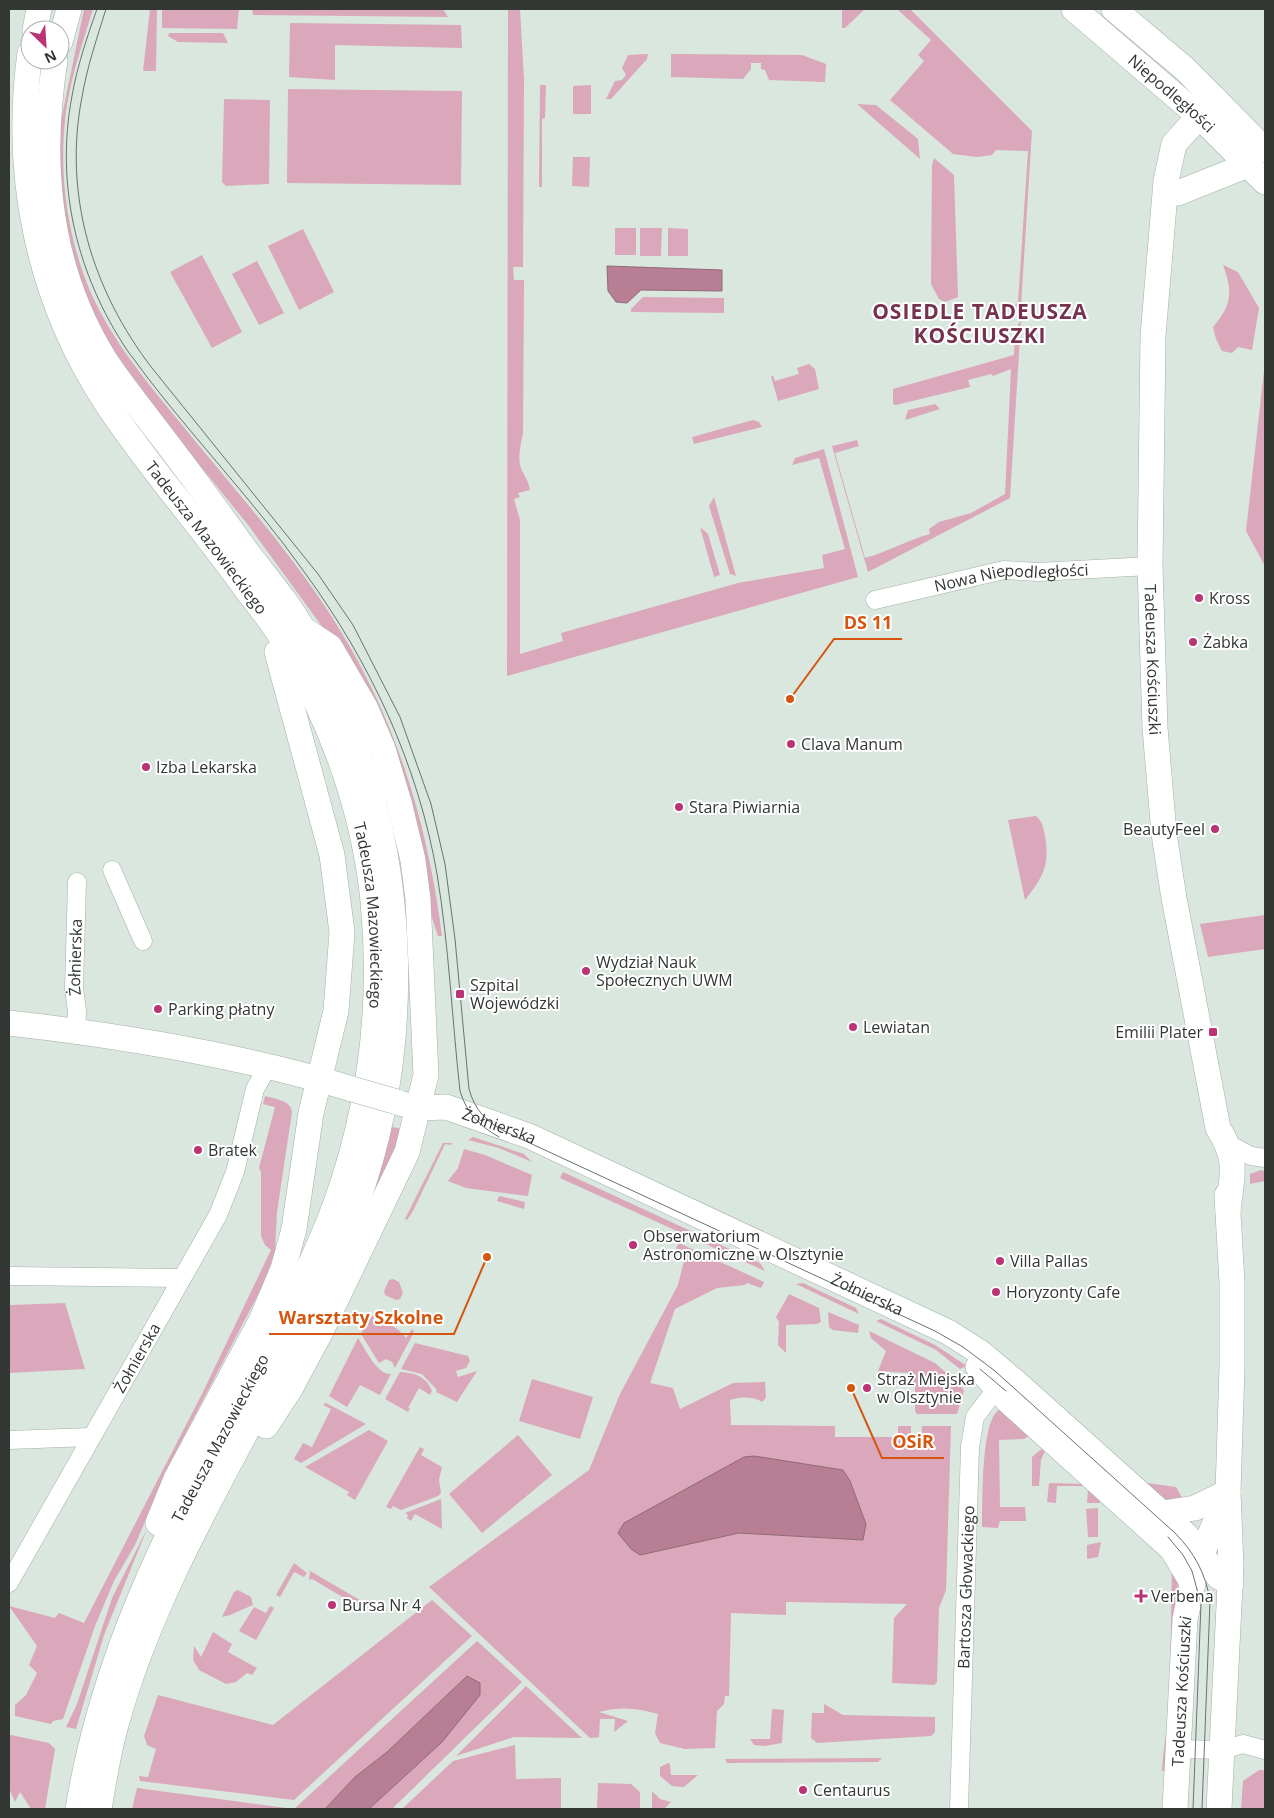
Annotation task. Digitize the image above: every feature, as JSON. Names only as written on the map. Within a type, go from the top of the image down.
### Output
[{"type":"street","name":"Niepodległości","points":[[1074,9],[1207,108],[1257,157],[1265,182]]},
{"type":"street","name":"Niepodległości","points":[[1114,9],[1185,68],[1207,108]]},
{"type":"street","name":"Tadeusza Mazowieckiego","points":[[28,70],[24,121],[30,211],[41,262],[63,322],[105,400],[219,551],[292,633],[309,687],[337,754],[353,801],[372,894],[376,940],[376,996],[369,1083],[348,1165],[315,1255],[268,1349],[215,1443],[147,1581],[110,1671],[91,1741],[78,1809]]},
{"type":"street","name":"Tadeusza Mazowieckiego","points":[[54,70],[46,140],[48,184],[54,230],[70,285],[102,355],[292,633],[351,733],[370,790],[384,844],[392,903],[395,957],[395,1026],[388,1080],[377,1133],[358,1201],[336,1258],[191,1538],[130,1680],[116,1724],[99,1809]]},
{"type":"street","name":"Tadeusza Kościuszki","points":[[1164,230],[1207,108]]},
{"type":"street","name":"Tadeusza Kościuszki","points":[[1207,108],[1174,144],[1166,181],[1164,230],[1153,336],[1150,566],[1155,728],[1164,834],[1174,898],[1218,1128],[1228,1144],[1234,1162],[1228,1212],[1232,1367],[1228,1492],[1231,1584],[1219,1809]]},
{"type":"street","points":[[1178,193],[1257,157]]},
{"type":"street","name":"Nowa Niepodległości","points":[[875,600],[1004,570],[1038,572],[1150,566]]},
{"type":"street","points":[[110,1671],[110,1639],[176,1479],[261,1321],[283,1269],[294,1229],[303,1160],[337,1002],[342,941],[340,900],[332,855],[289,690],[277,654],[292,633],[330,646],[365,707],[383,749],[413,860],[423,970],[426,1075],[407,1105],[410,1144],[321,1331],[290,1389],[223,1496],[191,1538]]},
{"type":"street","points":[[112,870],[143,941]]},
{"type":"street","name":"Żołnierska","points":[[76,1032],[77,1011],[74,988],[77,882]]},
{"type":"street","name":"Żołnierska","points":[[9,1023],[201,1051],[268,1066],[320,1079],[407,1105],[442,1123],[504,1139],[940,1341],[1002,1381],[1162,1513],[1186,1535],[1219,1577],[1231,1584]]},
{"type":"street","name":"Żołnierska","points":[[9,1583],[221,1207],[235,1172],[256,1089],[268,1066]]},
{"type":"street","name":"Żołnierska","points":[[407,1105],[446,1107],[537,1140],[929,1322],[981,1353],[1002,1381],[1008,1401],[1156,1533],[1172,1549],[1193,1584]]},
{"type":"street","points":[[1228,1144],[1253,1146],[1265,1152]]},
{"type":"street","points":[[1228,1144],[1251,1156],[1265,1158]]},
{"type":"street","points":[[9,1276],[182,1278]]},
{"type":"street","name":"Bartosza Głowackiego","points":[[959,1809],[970,1446],[976,1417],[1002,1381]]},
{"type":"street","points":[[9,1440],[91,1437]]},
{"type":"street","name":"Tadeusza Kościuszki","points":[[1175,1809],[1185,1619],[1193,1584],[1228,1492]]},
{"type":"street","points":[[1162,1513],[1195,1508],[1228,1492]]},
{"type":"street","points":[[1178,1749],[1223,1750],[1242,1757],[1265,1752]]},
{"type":"shaded area","points":[[84,9],[93,9],[76,64],[70,92],[65,120],[63,164],[71,230],[76,251],[91,293],[108,326],[128,356],[161,400],[294,562],[330,614],[353,652],[373,690],[405,769],[427,851],[436,893],[442,936],[438,936],[350,665],[249,526],[185,447],[116,354],[100,329],[74,271],[57,176],[58,135]]},
{"type":"shaded area","points":[[150,9],[157,9],[156,71],[143,71]]},
{"type":"shaded area","points":[[162,9],[239,9],[237,29],[162,28]]},
{"type":"shaded area","points":[[252,9],[443,9],[448,17],[253,15]]},
{"type":"shaded area","points":[[508,9],[520,9],[524,80],[523,267],[513,267],[514,280],[524,280],[523,433],[519,457],[521,468],[530,490],[518,493],[520,497],[514,499],[520,520],[520,654],[563,641],[561,633],[738,583],[824,568],[822,555],[845,549],[819,458],[792,465],[795,458],[824,449],[858,577],[507,676]]},
{"type":"shaded area","points":[[842,9],[865,9],[845,28],[842,28]]},
{"type":"shaded area","points":[[897,9],[910,9],[1032,131],[1021,306],[1011,309],[1018,302],[1028,151],[996,150],[992,155],[977,157],[953,154],[890,100],[924,61],[918,55],[931,40]]},
{"type":"shaded area","points":[[290,23],[461,25],[462,48],[335,45],[335,80],[289,77]]},
{"type":"shaded area","points":[[169,33],[223,33],[228,43],[178,42],[168,36]]},
{"type":"shaded area","points":[[648,54],[647,59],[611,99],[606,99],[615,81],[622,80],[626,75],[622,68],[628,55]]},
{"type":"shaded area","points":[[671,54],[802,55],[826,64],[825,82],[769,80],[765,70],[761,69],[761,63],[751,63],[751,69],[743,79],[671,77]]},
{"type":"shaded area","points":[[540,85],[546,85],[545,118],[542,119],[542,187],[539,187]]},
{"type":"shaded area","points":[[591,85],[591,114],[573,114],[573,86]]},
{"type":"shaded area","points":[[288,89],[462,91],[461,185],[287,183]]},
{"type":"shaded area","points":[[224,99],[270,100],[269,184],[226,186],[222,182]]},
{"type":"shaded area","points":[[857,104],[876,105],[918,139],[920,159]]},
{"type":"shaded area","points":[[573,157],[590,157],[589,187],[572,186]]},
{"type":"shaded area","points":[[934,158],[954,175],[958,297],[945,302],[939,299],[931,284],[932,165]]},
{"type":"shaded area","points":[[615,228],[636,228],[636,255],[615,255]]},
{"type":"shaded area","points":[[640,228],[662,228],[661,256],[640,256]]},
{"type":"shaded area","points":[[668,228],[688,229],[688,256],[668,256]]},
{"type":"shaded area","points":[[303,229],[334,292],[299,310],[268,246]]},
{"type":"shaded area","points":[[202,255],[242,332],[212,348],[170,272]]},
{"type":"shaded area","points":[[257,261],[284,313],[259,325],[232,274]]},
{"type":"shaded area","points":[[1223,265],[1238,272],[1259,308],[1252,350],[1238,347],[1232,353],[1222,351],[1216,339],[1213,327],[1224,312],[1229,298],[1228,283]]},
{"type":"shaded area","points":[[607,266],[722,270],[722,291],[641,290],[627,303],[616,302],[608,291]]},
{"type":"shaded area","points":[[643,297],[724,298],[724,313],[631,312],[631,309]]},
{"type":"shaded area","points":[[1021,320],[1010,498],[868,572],[832,446],[857,440],[859,446],[835,453],[865,558],[930,534],[929,529],[939,522],[971,513],[1005,494],[1011,369],[993,376],[991,374],[968,380],[970,387],[896,405],[893,404],[893,389],[1014,355],[1015,330]]},
{"type":"shaded area","points":[[1265,362],[1265,566],[1246,531]]},
{"type":"shaded area","points":[[809,364],[815,369],[819,389],[778,401],[771,376],[773,376],[775,381],[799,374],[797,368]]},
{"type":"shaded area","points":[[935,404],[940,409],[905,420],[908,410]]},
{"type":"shaded area","points":[[753,420],[759,422],[762,427],[694,444],[692,437]]},
{"type":"shaded area","points":[[714,497],[736,576],[730,574],[709,506]]},
{"type":"shaded area","points":[[700,527],[708,534],[720,575],[714,577]]},
{"type":"shaded area","points":[[1036,816],[1043,827],[1045,836],[1046,863],[1041,878],[1025,900],[1008,820]]},
{"type":"shaded area","points":[[1265,915],[1265,949],[1208,957],[1200,924]]},
{"type":"shaded area","points":[[265,1096],[286,1102],[292,1112],[277,1212],[275,1252],[263,1285],[169,1465],[135,1545],[114,1581],[95,1626],[63,1719],[53,1721],[51,1724],[15,1716],[15,1705],[26,1695],[37,1673],[29,1665],[37,1646],[9,1606],[55,1618],[59,1613],[84,1623],[202,1394],[271,1250],[265,1245],[261,1236],[261,1172],[259,1168],[275,1107],[263,1104]]},
{"type":"shaded area","points":[[387,1126],[398,1128],[403,1132],[367,1220],[366,1198]]},
{"type":"shaded area","points":[[473,1137],[524,1154],[532,1162],[499,1148],[468,1140]]},
{"type":"shaded area","points":[[443,1143],[452,1143],[451,1145],[445,1144],[407,1220],[405,1219]]},
{"type":"shaded area","points":[[464,1149],[485,1155],[532,1175],[528,1196],[466,1188],[448,1181],[458,1168]]},
{"type":"shaded area","points":[[1261,1170],[1265,1171],[1265,1181],[1250,1184],[1250,1174]]},
{"type":"shaded area","points":[[563,1172],[760,1263],[765,1271],[560,1178]]},
{"type":"shaded area","points":[[499,1196],[525,1202],[524,1209],[497,1201]]},
{"type":"shaded area","points":[[679,1243],[764,1282],[761,1288],[747,1283],[745,1285],[717,1288],[675,1309],[650,1383],[673,1388],[680,1409],[733,1383],[765,1382],[766,1398],[762,1402],[746,1398],[730,1400],[731,1425],[835,1426],[835,1437],[898,1437],[898,1426],[911,1426],[911,1441],[921,1441],[922,1426],[951,1426],[946,1590],[939,1608],[937,1682],[934,1685],[892,1683],[894,1618],[907,1604],[786,1602],[786,1615],[731,1613],[729,1696],[725,1696],[724,1704],[717,1711],[715,1748],[685,1749],[660,1743],[655,1733],[658,1714],[629,1708],[599,1712],[628,1721],[614,1732],[615,1719],[600,1719],[599,1737],[590,1738],[429,1587],[589,1470],[620,1394],[678,1285],[684,1261],[676,1248]],"holes":[[[850,1481],[866,1524],[862,1540],[739,1533],[640,1555]]]},
{"type":"shaded area","points":[[393,1279],[399,1282],[403,1293],[400,1299],[396,1300],[385,1295],[384,1291],[389,1280]]},
{"type":"shaded area","points":[[803,1283],[856,1308],[859,1314],[796,1284]]},
{"type":"shaded area","points":[[789,1294],[819,1308],[821,1322],[817,1324],[786,1325],[786,1353],[778,1345],[779,1322],[776,1317]]},
{"type":"shaded area","points":[[65,1303],[85,1369],[9,1373],[10,1305]]},
{"type":"shaded area","points":[[377,1312],[373,1321],[392,1326],[406,1338],[412,1329],[414,1332],[395,1368],[392,1362],[386,1359],[379,1363],[361,1334],[368,1320]]},
{"type":"shaded area","points":[[828,1312],[859,1325],[858,1333],[833,1330],[829,1327]]},
{"type":"shaded area","points":[[881,1319],[935,1345],[967,1366],[960,1369],[936,1350],[876,1321]]},
{"type":"shaded area","points":[[869,1331],[935,1363],[962,1387],[964,1391],[957,1414],[917,1414],[915,1411],[915,1387],[911,1385],[910,1373],[878,1371],[886,1351],[871,1338]]},
{"type":"shaded area","points":[[358,1338],[377,1366],[386,1373],[391,1374],[380,1395],[360,1385],[347,1407],[329,1396]]},
{"type":"shaded area","points":[[415,1343],[468,1356],[470,1361],[466,1368],[456,1371],[458,1377],[477,1371],[457,1402],[436,1392],[437,1390],[422,1374],[401,1369]]},
{"type":"shaded area","points":[[400,1372],[419,1376],[427,1382],[432,1391],[430,1395],[419,1388],[408,1408],[410,1409],[408,1412],[385,1399]]},
{"type":"shaded area","points":[[532,1379],[593,1397],[580,1439],[519,1421]]},
{"type":"shaded area","points":[[326,1403],[366,1424],[301,1463],[294,1459],[303,1443],[312,1447],[331,1409],[323,1405]]},
{"type":"shaded area","points":[[1001,1409],[1031,1435],[1024,1439],[999,1440],[1000,1507],[1025,1507],[1026,1521],[1000,1521],[998,1528],[982,1527],[986,1443],[989,1427],[994,1415]]},
{"type":"shaded area","points":[[369,1430],[388,1441],[355,1500],[347,1495],[349,1492],[305,1467]]},
{"type":"shaded area","points":[[518,1435],[552,1475],[482,1533],[449,1494]]},
{"type":"shaded area","points":[[420,1447],[424,1449],[421,1455],[442,1467],[439,1480],[441,1493],[438,1496],[401,1510],[393,1506],[391,1509],[386,1507]]},
{"type":"shaded area","points":[[1044,1447],[1046,1449],[1041,1460],[1039,1486],[1032,1486],[1032,1457]]},
{"type":"shaded area","points":[[754,1456],[843,1470],[850,1481],[866,1524],[863,1540],[739,1533],[640,1555],[631,1549],[618,1533],[624,1523],[744,1457]]},
{"type":"shaded area","points":[[1139,1482],[1176,1487],[1185,1503],[1170,1502],[1159,1498],[1149,1492]]},
{"type":"shaded area","points":[[1049,1483],[1086,1484],[1100,1497],[1100,1503],[1087,1503],[1088,1489],[1084,1486],[1057,1486],[1056,1503],[1047,1502]]},
{"type":"shaded area","points":[[441,1499],[442,1529],[415,1514],[411,1521],[407,1518],[408,1515],[405,1513]]},
{"type":"shaded area","points":[[1098,1508],[1098,1537],[1088,1537],[1086,1509]]},
{"type":"shaded area","points":[[147,1529],[104,1635],[76,1729],[66,1727],[77,1704],[112,1598]]},
{"type":"shaded area","points":[[1101,1542],[1098,1557],[1087,1559],[1087,1545]]},
{"type":"shaded area","points":[[294,1563],[307,1573],[304,1577],[294,1572],[280,1597],[276,1595]]},
{"type":"shaded area","points":[[1172,1564],[1178,1582],[1168,1772],[1162,1771],[1169,1703]]},
{"type":"shaded area","points":[[310,1571],[365,1603],[363,1609],[312,1579],[309,1580]]},
{"type":"shaded area","points":[[238,1590],[251,1597],[253,1605],[222,1617],[234,1592]]},
{"type":"shaded area","points":[[432,1600],[472,1636],[294,1800],[140,1781],[139,1776],[148,1777],[156,1749],[147,1745],[144,1736],[158,1695],[273,1725]]},
{"type":"shaded area","points":[[270,1606],[274,1608],[256,1640],[239,1631],[254,1607],[266,1613]]},
{"type":"shaded area","points":[[213,1632],[232,1644],[228,1652],[257,1668],[252,1675],[247,1673],[236,1682],[226,1684],[199,1670],[193,1660],[194,1646],[201,1657]]},
{"type":"shaded area","points":[[477,1641],[522,1682],[392,1809],[369,1809],[442,1741],[480,1695],[467,1676],[387,1752],[355,1777],[325,1809],[294,1809]]},
{"type":"shaded area","points":[[467,1676],[480,1683],[480,1695],[442,1742],[369,1809],[325,1809],[355,1777],[387,1752]]},
{"type":"shaded area","points":[[526,1686],[582,1738],[514,1737],[456,1756]]},
{"type":"shaded area","points":[[824,1704],[843,1715],[935,1717],[935,1732],[931,1736],[817,1743],[811,1738],[812,1713],[824,1713]]},
{"type":"shaded area","points":[[772,1709],[784,1710],[782,1743],[765,1746],[754,1745],[750,1739],[770,1739]]},
{"type":"shaded area","points":[[9,1736],[49,1743],[55,1749],[45,1809],[31,1809],[20,1792],[15,1802],[9,1788]]},
{"type":"shaded area","points":[[515,1745],[516,1779],[561,1778],[561,1809],[402,1809],[453,1761]]},
{"type":"shaded area","points":[[882,1758],[878,1762],[727,1763],[725,1759]]},
{"type":"shaded area","points":[[668,1763],[670,1764],[671,1775],[698,1775],[684,1787],[672,1786],[660,1776],[660,1767]]},
{"type":"shaded area","points":[[1259,1770],[1265,1770],[1265,1809],[1241,1809],[1243,1781]]},
{"type":"shaded area","points":[[598,1783],[631,1784],[640,1792],[640,1809],[597,1809]]},
{"type":"shaded area","points":[[137,1788],[294,1809],[132,1809]]},
{"type":"shaded area","points":[[652,1791],[660,1799],[671,1802],[664,1809],[652,1809]]},
{"type":"tram line","points":[[97,9],[77,74],[67,129],[66,163],[69,196],[74,228],[83,260],[95,291],[127,350],[170,406],[284,544],[329,607],[370,678],[404,754],[418,793],[429,833],[441,901],[460,1091],[470,1113],[499,1137]]},
{"type":"tram line","points":[[106,9],[92,53],[82,97],[77,133],[76,169],[80,205],[87,240],[98,274],[131,338],[152,368],[318,574],[353,625],[400,717],[431,804],[445,864],[455,939],[469,1089],[478,1110],[493,1124],[506,1132],[935,1331],[963,1347],[995,1371],[1175,1533],[1188,1548],[1198,1564],[1206,1582],[1210,1601],[1202,1809]]},
{"type":"tram line","points":[[980,1369],[1006,1391]]},
{"type":"tram line","points":[[1168,1537],[1183,1555],[1192,1571],[1201,1604],[1193,1809]]},
{"type":"place","name":"Kross","points":[[1199,598]]},
{"type":"place","name":"Żabka","points":[[1193,642]]},
{"type":"place","name":"DS 11","points":[[790,699]]},
{"type":"place","name":"Clava Manum","points":[[791,744]]},
{"type":"place","name":"Izba Lekarska","points":[[146,767]]},
{"type":"place","name":"Stara Piwiarnia","points":[[679,807]]},
{"type":"place","name":"BeautyFeel","points":[[1215,829]]},
{"type":"place","name":"Wydział Nauk Społecznych UWM","points":[[586,971]]},
{"type":"place","name":"Szpital Wojewódzki","points":[[460,994]]},
{"type":"place","name":"Parking płatny","points":[[158,1009]]},
{"type":"place","name":"Lewiatan","points":[[853,1027]]},
{"type":"place","name":"Emilii Plater","points":[[1213,1032]]},
{"type":"place","name":"Bratek","points":[[198,1150]]},
{"type":"place","name":"Obserwatorium Astronomiczne w Olsztynie","points":[[633,1245]]},
{"type":"place","name":"Warsztaty Szkolne","points":[[487,1257]]},
{"type":"place","name":"Villa Pallas","points":[[1000,1261]]},
{"type":"place","name":"Horyzonty Cafe","points":[[996,1292]]},
{"type":"place","name":"OSiR","points":[[851,1388]]},
{"type":"place","name":"Straż Miejska w Olsztynie","points":[[867,1388]]},
{"type":"place","name":"Verbena","points":[[1141,1596]]},
{"type":"place","name":"Bursa Nr 4","points":[[332,1605]]},
{"type":"place","name":"Centaurus","points":[[803,1790]]},
{"type":"district","name":"OSIEDLE TADEUSZA KOŚCIUSZKI","points":[[980,324]]}]
